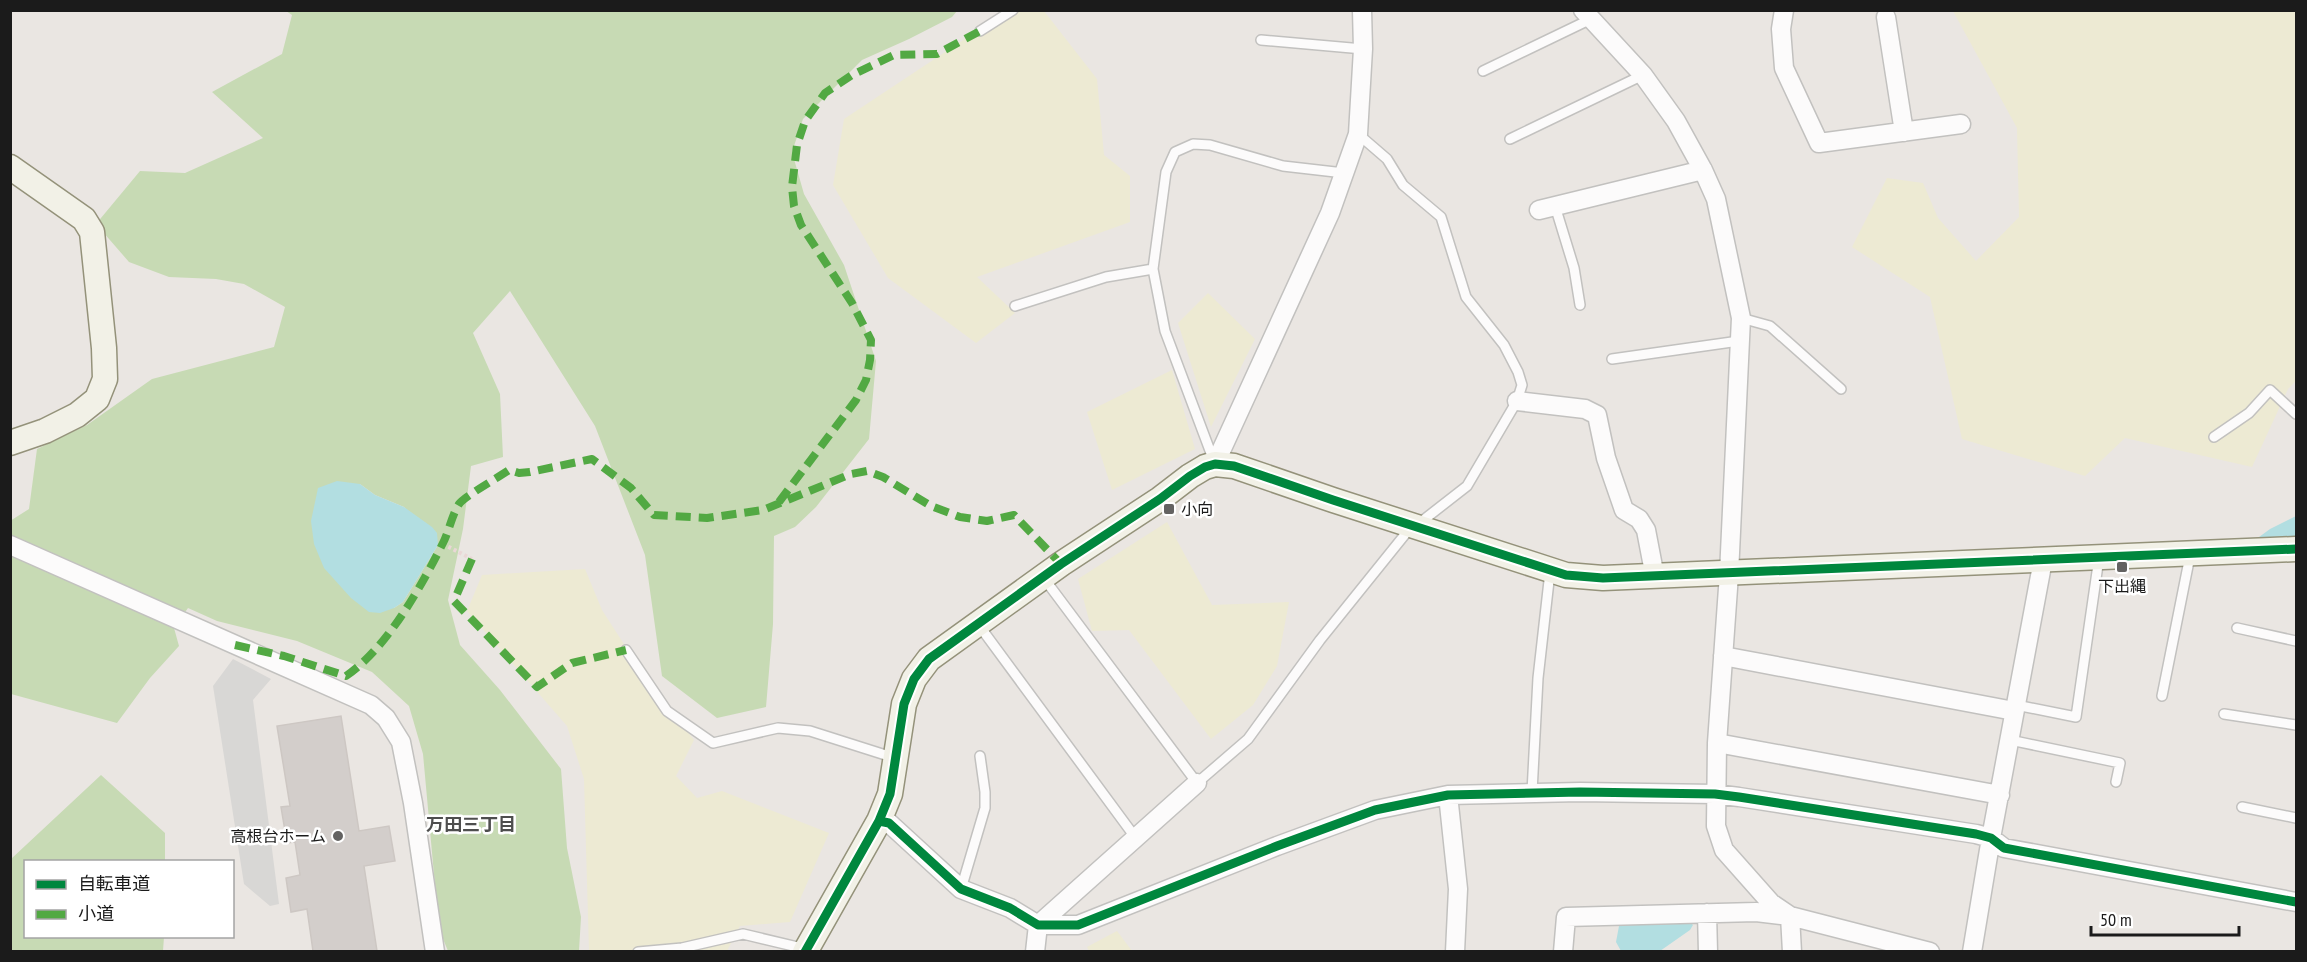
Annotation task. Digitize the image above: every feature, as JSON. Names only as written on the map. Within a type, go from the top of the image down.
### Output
[{"type":"street","points":[[1215,465],[1325,224],[1358,134],[1363,49],[1362,10]]},
{"type":"street","points":[[1784,10],[1781,29],[1784,68],[1819,143],[1961,124]]},
{"type":"street","points":[[1587,15],[1643,75],[1676,121],[1716,199],[1741,318],[1729,574],[1717,743],[1716,826],[1724,850],[1771,903],[1790,916]]},
{"type":"street","points":[[1886,17],[1904,132]]},
{"type":"street","points":[[10,167],[84,219],[92,232],[105,379],[97,399],[77,415],[45,431],[10,443]]},
{"type":"street","points":[[1547,208],[1703,170]]},
{"type":"street","points":[[1517,401],[1586,409],[1597,415],[1606,458],[1624,510],[1639,519],[1646,530],[1655,577]]},
{"type":"street","points":[[805,950],[879,821],[890,794],[904,704],[914,679],[929,659],[1043,577],[1205,467],[1234,466],[1566,575],[1603,578],[2296,549]]},
{"type":"street","points":[[10,545],[371,705],[386,718],[401,742],[413,803],[435,951]]},
{"type":"street","points":[[1972,951],[2043,560]]},
{"type":"street","points":[[1723,656],[2015,708]]},
{"type":"street","points":[[1717,743],[2000,795]]},
{"type":"street","points":[[1035,951],[1038,925],[1197,783]]},
{"type":"street","points":[[879,821],[889,824],[961,889],[1010,908],[1038,925],[1078,926],[1277,846],[1376,810],[1448,795],[1532,792],[1716,794],[1976,834],[1991,838],[2004,848],[2296,902]]},
{"type":"street","points":[[1448,795],[1458,889],[1455,951]]},
{"type":"street","points":[[1563,951],[1566,917],[1756,912],[1790,916],[1930,951]]},
{"type":"street","points":[[1707,914],[1708,951]]},
{"type":"street","points":[[1790,916],[1792,951]]},
{"type":"lane","points":[[980,31],[1013,10]]},
{"type":"lane","points":[[1484,71],[1587,15]]},
{"type":"lane","points":[[1261,40],[1363,49]]},
{"type":"lane","points":[[1510,139],[1643,75]]},
{"type":"lane","points":[[1043,577],[1197,783],[1248,739],[1320,640],[1414,525],[1467,486],[1517,401],[1522,385],[1518,372],[1504,345],[1466,297],[1441,217],[1403,185],[1387,159],[1358,134]]},
{"type":"lane","points":[[1215,465],[1164,331],[1153,268],[1166,172],[1175,152],[1193,144],[1210,145],[1283,166],[1344,173]]},
{"type":"lane","points":[[1547,208],[1574,268],[1581,305]]},
{"type":"lane","points":[[1015,306],[1106,277],[1153,268]]},
{"type":"lane","points":[[1741,318],[1770,326],[1841,388]]},
{"type":"lane","points":[[1612,359],[1739,341]]},
{"type":"lane","points":[[2214,437],[2249,413],[2270,390],[2296,414]]},
{"type":"lane","points":[[2162,696],[2191,554]]},
{"type":"lane","points":[[2015,708],[2076,717],[2099,558]]},
{"type":"lane","points":[[1532,792],[1538,678],[1550,569]]},
{"type":"lane","points":[[978,624],[1135,837]]},
{"type":"lane","points":[[2237,628],[2296,641]]},
{"type":"lane","points":[[626,650],[667,711],[713,743],[778,728],[810,731],[897,759]]},
{"type":"lane","points":[[2224,714],[2296,724]]},
{"type":"lane","points":[[2010,741],[2120,763],[2116,782]]},
{"type":"lane","points":[[961,889],[985,808],[980,756]]},
{"type":"lane","points":[[2242,807],[2296,818]]},
{"type":"lane","points":[[638,951],[682,948],[743,934],[805,950]]},
{"type":"path","points":[[442,544],[472,559]]},
{"type":"shaded area","points":[[1007,11],[1044,11],[1097,79],[1104,155],[1130,176],[1130,222],[977,277],[1015,313],[976,343],[888,278],[833,185],[844,119]]},
{"type":"shaded area","points":[[1953,11],[2296,11],[2296,381],[2288,389],[2252,467],[2125,438],[2085,476],[1962,439],[1930,297],[1852,247],[1887,178],[1923,183],[1938,218],[1976,261],[2019,217],[2017,128]]},
{"type":"shaded area","points":[[1208,293],[1255,339],[1211,427],[1178,323]]},
{"type":"shaded area","points":[[1172,370],[1195,449],[1112,490],[1087,412]]},
{"type":"shaded area","points":[[1167,522],[1212,605],[1289,602],[1277,666],[1253,705],[1211,739],[1129,630],[1092,631],[1078,579]]},
{"type":"shaded area","points":[[585,569],[602,610],[647,680],[694,740],[676,776],[697,798],[722,791],[829,833],[790,922],[740,926],[727,951],[589,951],[584,779],[567,726],[467,611],[482,575]]},
{"type":"shaded area","points":[[233,659],[271,679],[253,700],[279,904],[270,906],[244,884],[213,686]]},
{"type":"shaded area","points":[[1117,931],[1132,951],[1089,951],[1087,947]]},
{"type":"green space","points":[[286,11],[957,11],[952,17],[862,60],[803,119],[792,152],[804,194],[844,265],[876,361],[869,439],[816,507],[795,527],[774,536],[773,624],[766,707],[717,718],[662,676],[645,555],[595,426],[510,291],[473,333],[500,394],[503,457],[471,466],[463,529],[448,600],[460,645],[500,690],[561,769],[567,848],[581,917],[579,951],[448,951],[439,929],[423,754],[409,706],[372,672],[297,641],[217,621],[188,608],[174,628],[179,646],[150,678],[117,723],[11,694],[10,521],[29,509],[37,449],[87,425],[152,379],[274,347],[285,307],[244,284],[216,279],[169,277],[129,262],[96,224],[140,171],[185,173],[263,138],[212,92],[282,54],[292,15]],"holes":[[[360,484],[375,495],[404,507],[438,545],[403,602],[394,608]]]},
{"type":"green space","points":[[101,775],[165,833],[165,860],[24,860],[24,938],[164,938],[163,951],[11,951],[11,859]]},
{"type":"water","points":[[337,481],[360,484],[375,495],[404,507],[437,533],[438,545],[403,602],[394,608],[380,613],[369,612],[351,598],[324,568],[314,544],[311,521],[318,488]]},
{"type":"water","points":[[2296,516],[2296,538],[2255,540],[2270,529]]},
{"type":"water","points":[[1690,922],[1693,925],[1690,930],[1660,951],[1621,951],[1616,942],[1619,926],[1624,923]]},
{"type":"building","name":"高根台ホーム","points":[[341,716],[359,831],[389,826],[395,861],[364,866],[377,951],[313,951],[307,909],[291,912],[286,878],[300,875],[295,842],[287,843],[281,807],[290,806],[277,726]]},
{"type":"marked path","points":[[779,502],[856,400],[866,380],[870,360],[871,340],[852,303],[801,225],[794,206],[792,187],[797,145],[805,121],[825,93],[852,75],[894,55],[937,54],[980,31]]},
{"type":"marked path","points":[[235,645],[284,656],[346,676],[375,650],[402,616],[434,560],[462,501],[509,470],[519,473],[530,472],[592,459],[631,488],[654,515],[707,518],[763,510],[851,474],[867,471],[883,477],[931,506],[960,517],[987,521],[1014,515],[1061,564]]},
{"type":"marked path","points":[[472,559],[454,601],[537,687],[572,663],[626,650]]},
{"type":"cycle path","points":[[805,952],[879,821],[890,794],[904,704],[914,679],[929,659],[1061,564],[1160,499],[1190,476],[1215,464],[1234,466],[1566,575],[1603,578],[2296,549]]},
{"type":"cycle path","points":[[879,821],[889,823],[961,889],[1010,908],[1038,925],[1078,925],[1277,846],[1375,810],[1448,795],[1580,792],[1715,794],[1739,797],[1976,834],[1991,838],[2004,848],[2296,902]]},
{"type":"place","name":"小向","points":[[1169,509]]},
{"type":"place","name":"下出縄","points":[[2122,567]]},
{"type":"place","name":"高根台ホーム","points":[[338,836]]},
{"type":"district","name":"万田三丁目","points":[[471,825]]}]
